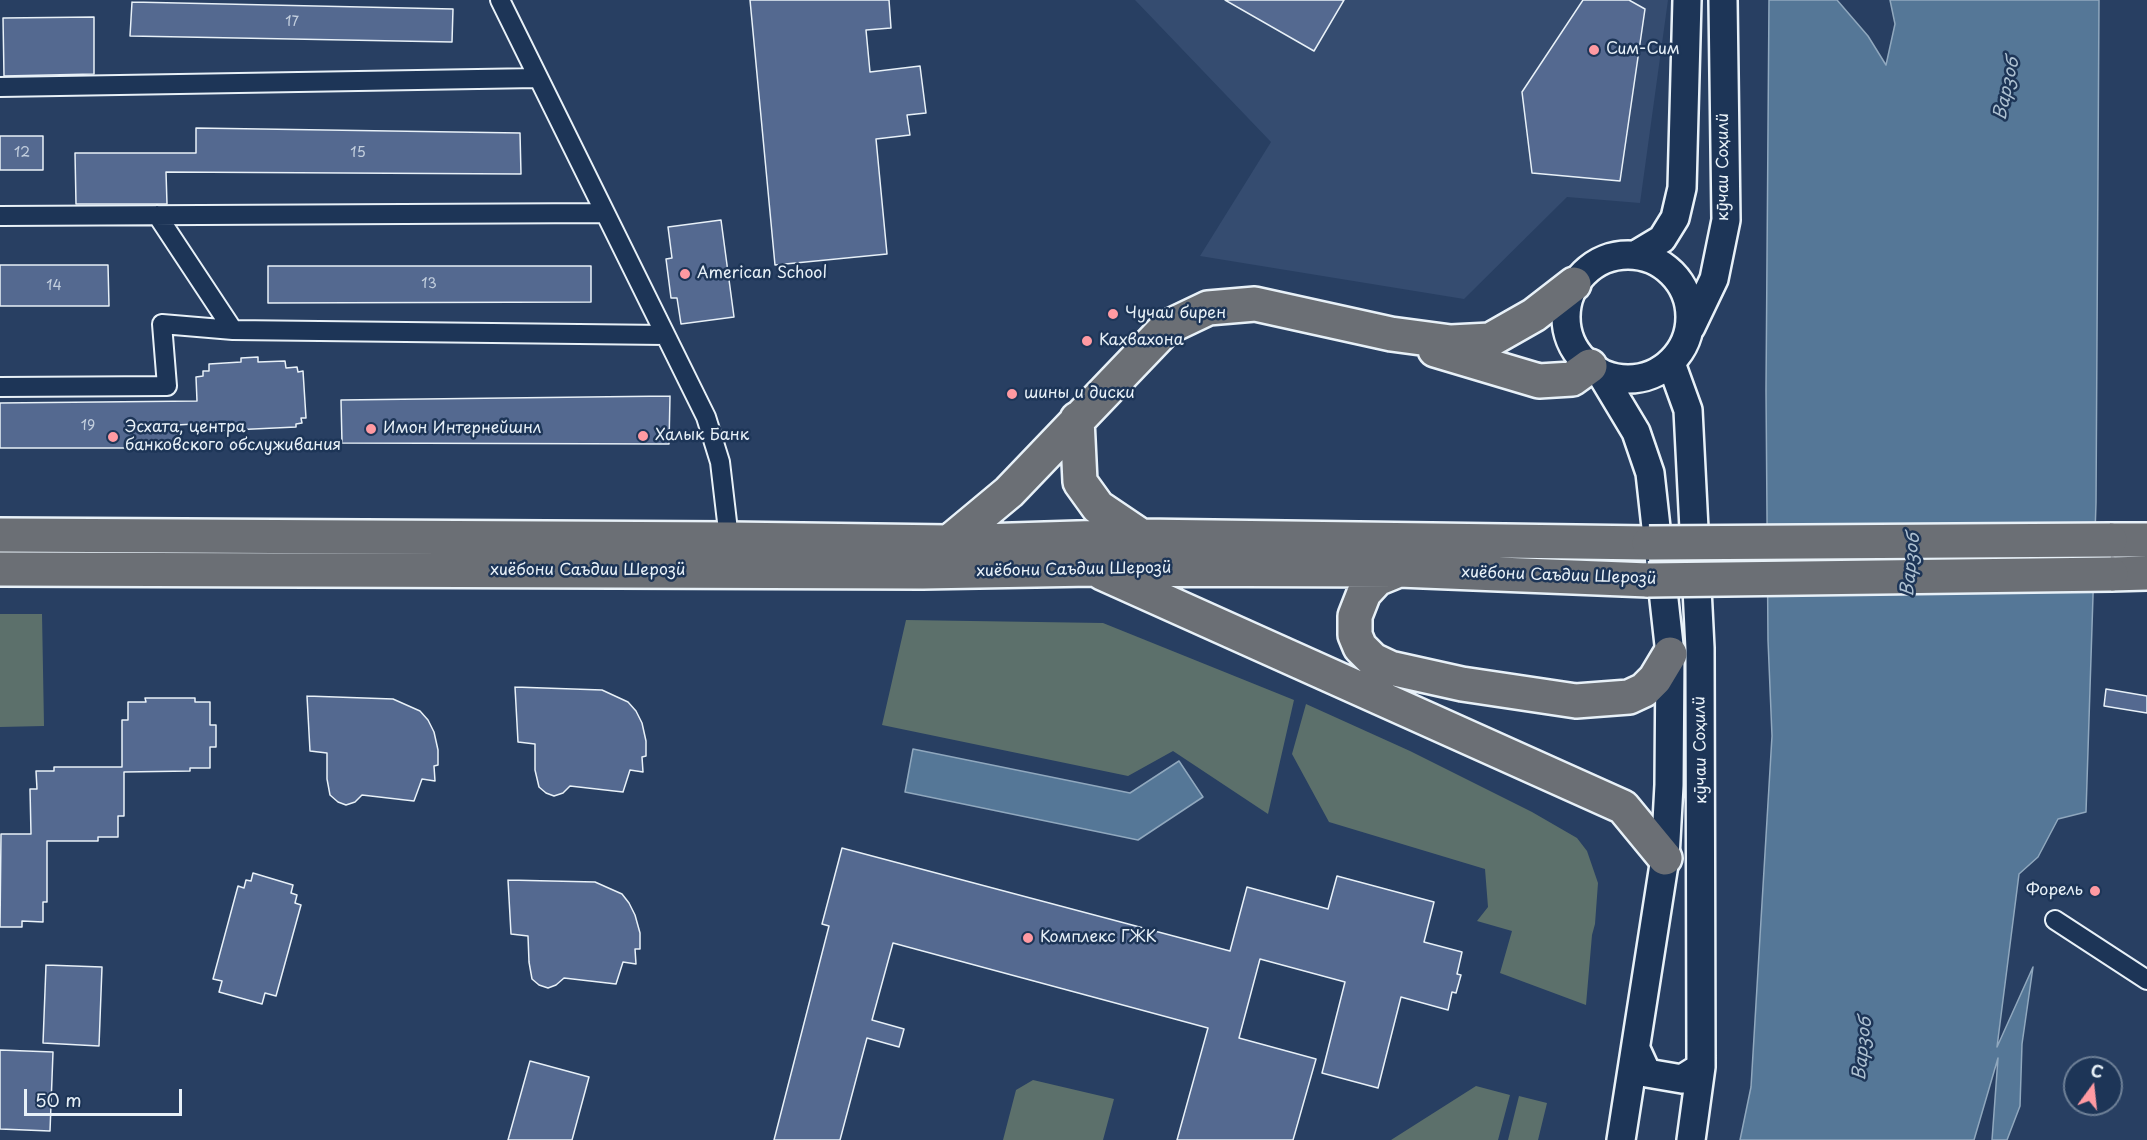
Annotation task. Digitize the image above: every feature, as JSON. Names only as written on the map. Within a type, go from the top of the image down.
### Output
[{"type":"highway","points":[[949,542],[1009,492],[1166,328],[1208,308],[1254,304],[1391,334],[1451,342],[1490,340],[1534,315],[1574,284]]},
{"type":"highway","points":[[1391,334],[1444,354],[1539,381],[1572,380],[1595,369]]},
{"type":"highway","points":[[1077,419],[1080,482],[1098,507],[1141,536]]},
{"type":"highway","name":"хиёбони Саъдии Шерозӣ","points":[[0,535],[949,542],[1141,536],[1649,543],[2147,540]]},
{"type":"highway","name":"хиёбони Саъдии Шерозӣ","points":[[0,569],[899,572],[1092,569],[1399,570],[1648,580],[2147,573]]},
{"type":"highway","points":[[1092,569],[1623,807],[1665,858]]},
{"type":"highway","points":[[1399,570],[1377,579],[1364,594],[1355,616],[1355,635],[1360,647],[1373,660],[1390,668],[1462,684],[1576,701],[1629,697],[1644,690],[1655,679],[1670,654]]},
{"type":"main road","points":[[1637,254],[1662,239],[1675,218],[1682,188],[1687,0]]},
{"type":"main road","name":"кӯчаи Соҳилӣ","points":[[1690,328],[1714,279],[1726,220],[1723,0]]},
{"type":"main road","points":[[1637,254],[1668,267],[1688,295],[1690,328],[1671,363],[1656,373],[1637,379],[1618,378],[1595,369],[1577,353],[1569,337],[1565,319],[1567,301],[1574,284],[1591,266],[1613,255],[1637,254]]},
{"type":"main road","name":"кӯчаи Соҳилӣ","points":[[1671,363],[1688,410],[1700,648],[1701,1067],[1691,1140]]},
{"type":"main road","name":"кӯчаи Соҳилӣ","points":[[1595,369],[1636,432],[1650,473],[1670,654],[1669,785],[1665,858],[1621,1140]]},
{"type":"main road","points":[[1636,1049],[1647,1073],[1682,1079],[1701,1067]]},
{"type":"street","points":[[500,0],[706,417],[720,462],[729,539]]},
{"type":"street","points":[[0,87],[537,78]]},
{"type":"street","points":[[0,216],[604,213]]},
{"type":"street","points":[[157,215],[233,330]]},
{"type":"street","points":[[0,387],[167,386],[162,324],[233,330],[665,335]]},
{"type":"street","points":[[2055,920],[2147,980]]},
{"type":"shaded area","points":[[1135,0],[1668,0],[1640,203],[1567,197],[1464,299],[1200,256],[1271,142]]},
{"type":"green space","points":[[0,614],[42,614],[44,726],[0,727]]},
{"type":"green space","points":[[906,620],[1103,623],[1294,700],[1268,814],[1173,751],[1128,776],[882,725]]},
{"type":"green space","points":[[1306,704],[1410,751],[1532,812],[1577,838],[1587,851],[1598,883],[1586,1005],[1500,973],[1512,931],[1477,921],[1488,907],[1485,869],[1329,822],[1292,754]]},
{"type":"green space","points":[[1033,1080],[1114,1099],[1103,1140],[1003,1140],[1016,1090]]},
{"type":"green space","points":[[1476,1086],[1510,1095],[1498,1140],[1391,1140]]},
{"type":"green space","points":[[1519,1096],[1547,1103],[1538,1140],[1508,1140]]},
{"type":"water","name":"Варзоб","points":[[1769,0],[1837,0],[1868,36],[1886,65],[1895,24],[1890,0],[2099,0],[2096,503],[2086,812],[2058,819],[2038,857],[2019,874],[1997,1047],[2033,967],[2022,1044],[2020,1106],[2007,1140],[1992,1140],[1998,1058],[1974,1140],[1740,1140],[1751,1087],[1772,736],[1768,640],[1766,390]]},
{"type":"water","points":[[913,749],[1130,793],[1179,761],[1203,797],[1138,840],[905,792]]},
{"type":"building","points":[[750,0],[889,0],[891,28],[866,30],[870,72],[920,66],[926,113],[907,115],[910,135],[876,139],[887,254],[775,265]]},
{"type":"building","points":[[1225,0],[1344,0],[1314,51]]},
{"type":"building","name":"Сим-Сим","points":[[1583,0],[1629,0],[1645,9],[1620,181],[1532,173],[1522,92]]},
{"type":"building","points":[[132,2],[453,9],[452,42],[130,36]]},
{"type":"building","points":[[94,17],[94,74],[4,76],[3,18]]},
{"type":"building","points":[[196,128],[520,133],[521,174],[166,172],[167,204],[76,204],[75,153],[196,153]]},
{"type":"building","points":[[0,136],[43,136],[43,170],[0,170]]},
{"type":"building","points":[[721,220],[734,317],[681,324],[677,298],[671,298],[666,259],[672,258],[668,227]]},
{"type":"building","points":[[0,265],[108,265],[109,306],[0,306]]},
{"type":"building","points":[[268,266],[591,266],[591,302],[268,303]]},
{"type":"building","points":[[258,357],[258,362],[285,361],[286,368],[297,367],[298,372],[303,371],[306,418],[301,418],[302,423],[296,424],[296,427],[211,431],[211,423],[177,425],[178,448],[0,448],[0,403],[197,401],[196,377],[203,376],[203,371],[209,371],[209,364],[241,362],[241,358]]},
{"type":"building","points":[[670,396],[669,444],[342,443],[341,400]]},
{"type":"building","points":[[515,687],[602,690],[628,702],[642,723],[646,741],[646,756],[642,757],[643,772],[630,770],[623,792],[570,786],[563,793],[554,796],[546,793],[539,787],[535,770],[535,744],[518,742]]},
{"type":"building","points":[[2106,689],[2147,696],[2147,713],[2104,706]]},
{"type":"building","points":[[307,696],[393,699],[420,711],[434,732],[438,750],[438,765],[434,766],[435,781],[422,779],[414,801],[362,795],[355,802],[346,805],[338,802],[330,795],[327,779],[327,753],[310,751]]},
{"type":"building","points":[[145,698],[195,698],[195,702],[210,702],[210,725],[216,725],[216,747],[210,747],[210,768],[190,768],[190,771],[124,772],[124,816],[118,816],[118,837],[98,837],[98,841],[47,841],[47,902],[43,902],[43,922],[22,921],[22,927],[0,927],[1,834],[31,834],[30,789],[37,789],[36,771],[54,771],[54,767],[122,767],[122,720],[128,720],[128,702],[146,702]]},
{"type":"building","points":[[842,848],[1230,951],[1247,887],[1328,909],[1337,876],[1434,902],[1424,942],[1462,952],[1457,974],[1461,975],[1456,993],[1452,992],[1448,1010],[1401,997],[1378,1088],[1322,1073],[1345,982],[1260,959],[1239,1038],[1316,1059],[1293,1140],[1177,1140],[1208,1028],[893,943],[872,1020],[904,1029],[899,1047],[867,1038],[840,1140],[774,1140],[829,926],[822,924]]},
{"type":"building","points":[[253,873],[293,885],[291,893],[297,895],[295,903],[301,905],[276,996],[265,993],[262,1004],[219,992],[222,981],[213,979],[238,886],[244,888],[246,880],[251,881]]},
{"type":"building","points":[[508,880],[595,882],[622,894],[635,915],[640,933],[640,949],[635,949],[636,964],[623,962],[616,984],[564,978],[548,988],[539,985],[532,979],[528,936],[511,934]]},
{"type":"building","points":[[46,965],[102,967],[99,1046],[43,1043]]},
{"type":"building","points":[[0,1050],[53,1052],[50,1131],[0,1129]]},
{"type":"building","points":[[530,1061],[589,1077],[572,1140],[508,1140]]},
{"type":"place","name":"Сим-Сим","points":[[1594,50]]},
{"type":"place","name":"American School","points":[[685,274]]},
{"type":"place","name":"Чучаи бирен","points":[[1113,314]]},
{"type":"place","name":"Кахвахона","points":[[1087,341]]},
{"type":"place","name":"шины и диски","points":[[1012,394]]},
{"type":"place","name":"Имон Интернейшнл","points":[[371,429]]},
{"type":"place","name":"Халык Банк","points":[[643,436]]},
{"type":"place","name":"Эсхата, центра банковского обслуживания","points":[[113,437]]},
{"type":"place","name":"Форель","points":[[2095,891]]},
{"type":"place","name":"Комплекс ГЖК","points":[[1028,938]]}]
